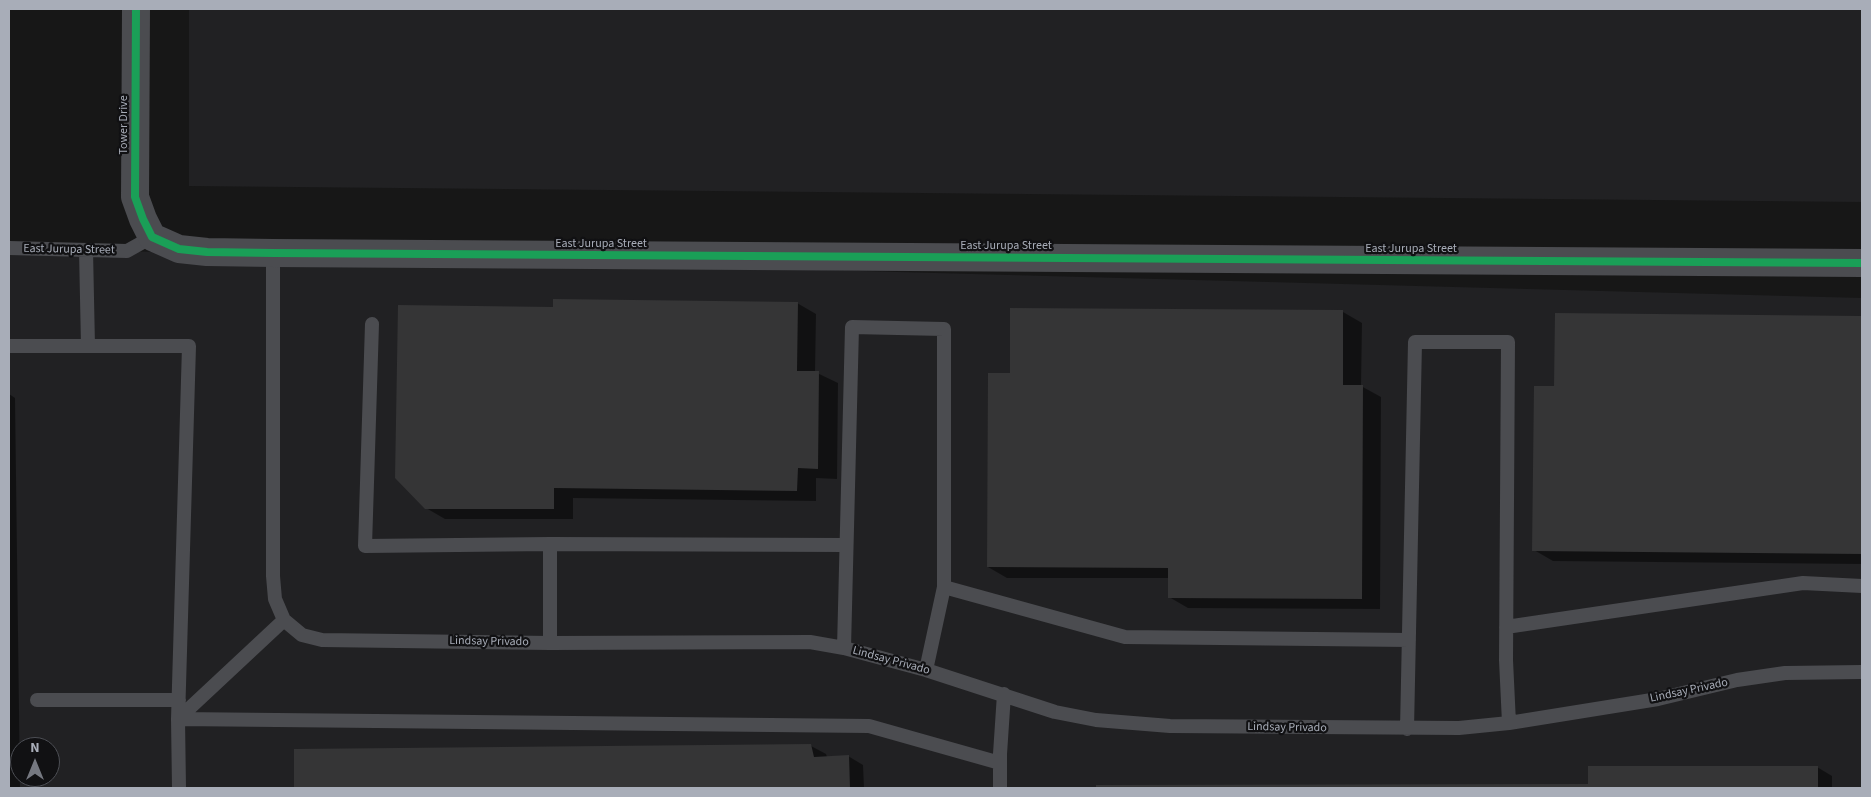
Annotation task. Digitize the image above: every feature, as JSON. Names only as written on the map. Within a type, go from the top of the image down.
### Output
[{"type":"street","name":"Tower Drive","points":[[136,9],[135,197],[152,237]]},
{"type":"street","name":"East Jurupa Street","points":[[152,237],[178,249],[207,252],[1862,263]]},
{"type":"lane","name":"East Jurupa Street","points":[[9,248],[127,251],[152,237]]},
{"type":"lane","points":[[86,250],[88,346]]},
{"type":"lane","points":[[178,719],[284,620],[275,599],[273,576],[273,253]]},
{"type":"lane","points":[[372,324],[365,546],[550,544],[846,545]]},
{"type":"lane","points":[[844,648],[852,327],[944,329],[944,587],[926,670]]},
{"type":"lane","points":[[1407,729],[1415,342],[1508,342],[1506,626],[1509,723]]},
{"type":"lane","points":[[9,346],[189,346],[178,719],[179,788]]},
{"type":"lane","points":[[550,544],[550,643]]},
{"type":"lane","points":[[1506,626],[1803,583],[1862,586]]},
{"type":"lane","points":[[944,587],[1125,637],[1409,640]]},
{"type":"lane","name":"Lindsay Privado","points":[[284,620],[302,634],[322,640],[550,643],[810,642],[844,648],[926,670],[1055,712],[1096,720],[1161,726],[1459,728],[1509,723],[1658,698],[1737,680],[1784,674],[1862,672]]},
{"type":"lane","points":[[1000,788],[1004,694]]},
{"type":"lane","points":[[36,700],[179,700]]},
{"type":"lane","points":[[178,719],[869,726],[1000,763]]},
{"type":"shaded area","points":[[189,9],[1862,9],[1862,202],[189,186]]},
{"type":"shaded area","points":[[9,248],[1862,298],[1862,788],[9,788]]},
{"type":"building","points":[[553,299],[798,302],[797,371],[819,371],[818,469],[798,468],[797,491],[554,488],[554,509],[425,509],[395,478],[398,305],[553,307]]},
{"type":"building","points":[[1010,308],[1343,310],[1343,385],[1363,385],[1362,599],[1168,598],[1168,568],[987,567],[988,373],[1010,373]]},
{"type":"building","points":[[1555,313],[1862,316],[1862,554],[1532,551],[1534,386],[1554,386]]},
{"type":"building","points":[[811,744],[814,757],[849,755],[850,788],[294,788],[294,749]]},
{"type":"building","points":[[1588,766],[1818,766],[1818,788],[1096,788],[1096,785],[1588,784]]},
{"type":"cycle path","points":[[136,9],[135,197],[152,237],[179,249],[207,252],[273,253],[1862,263]]}]
